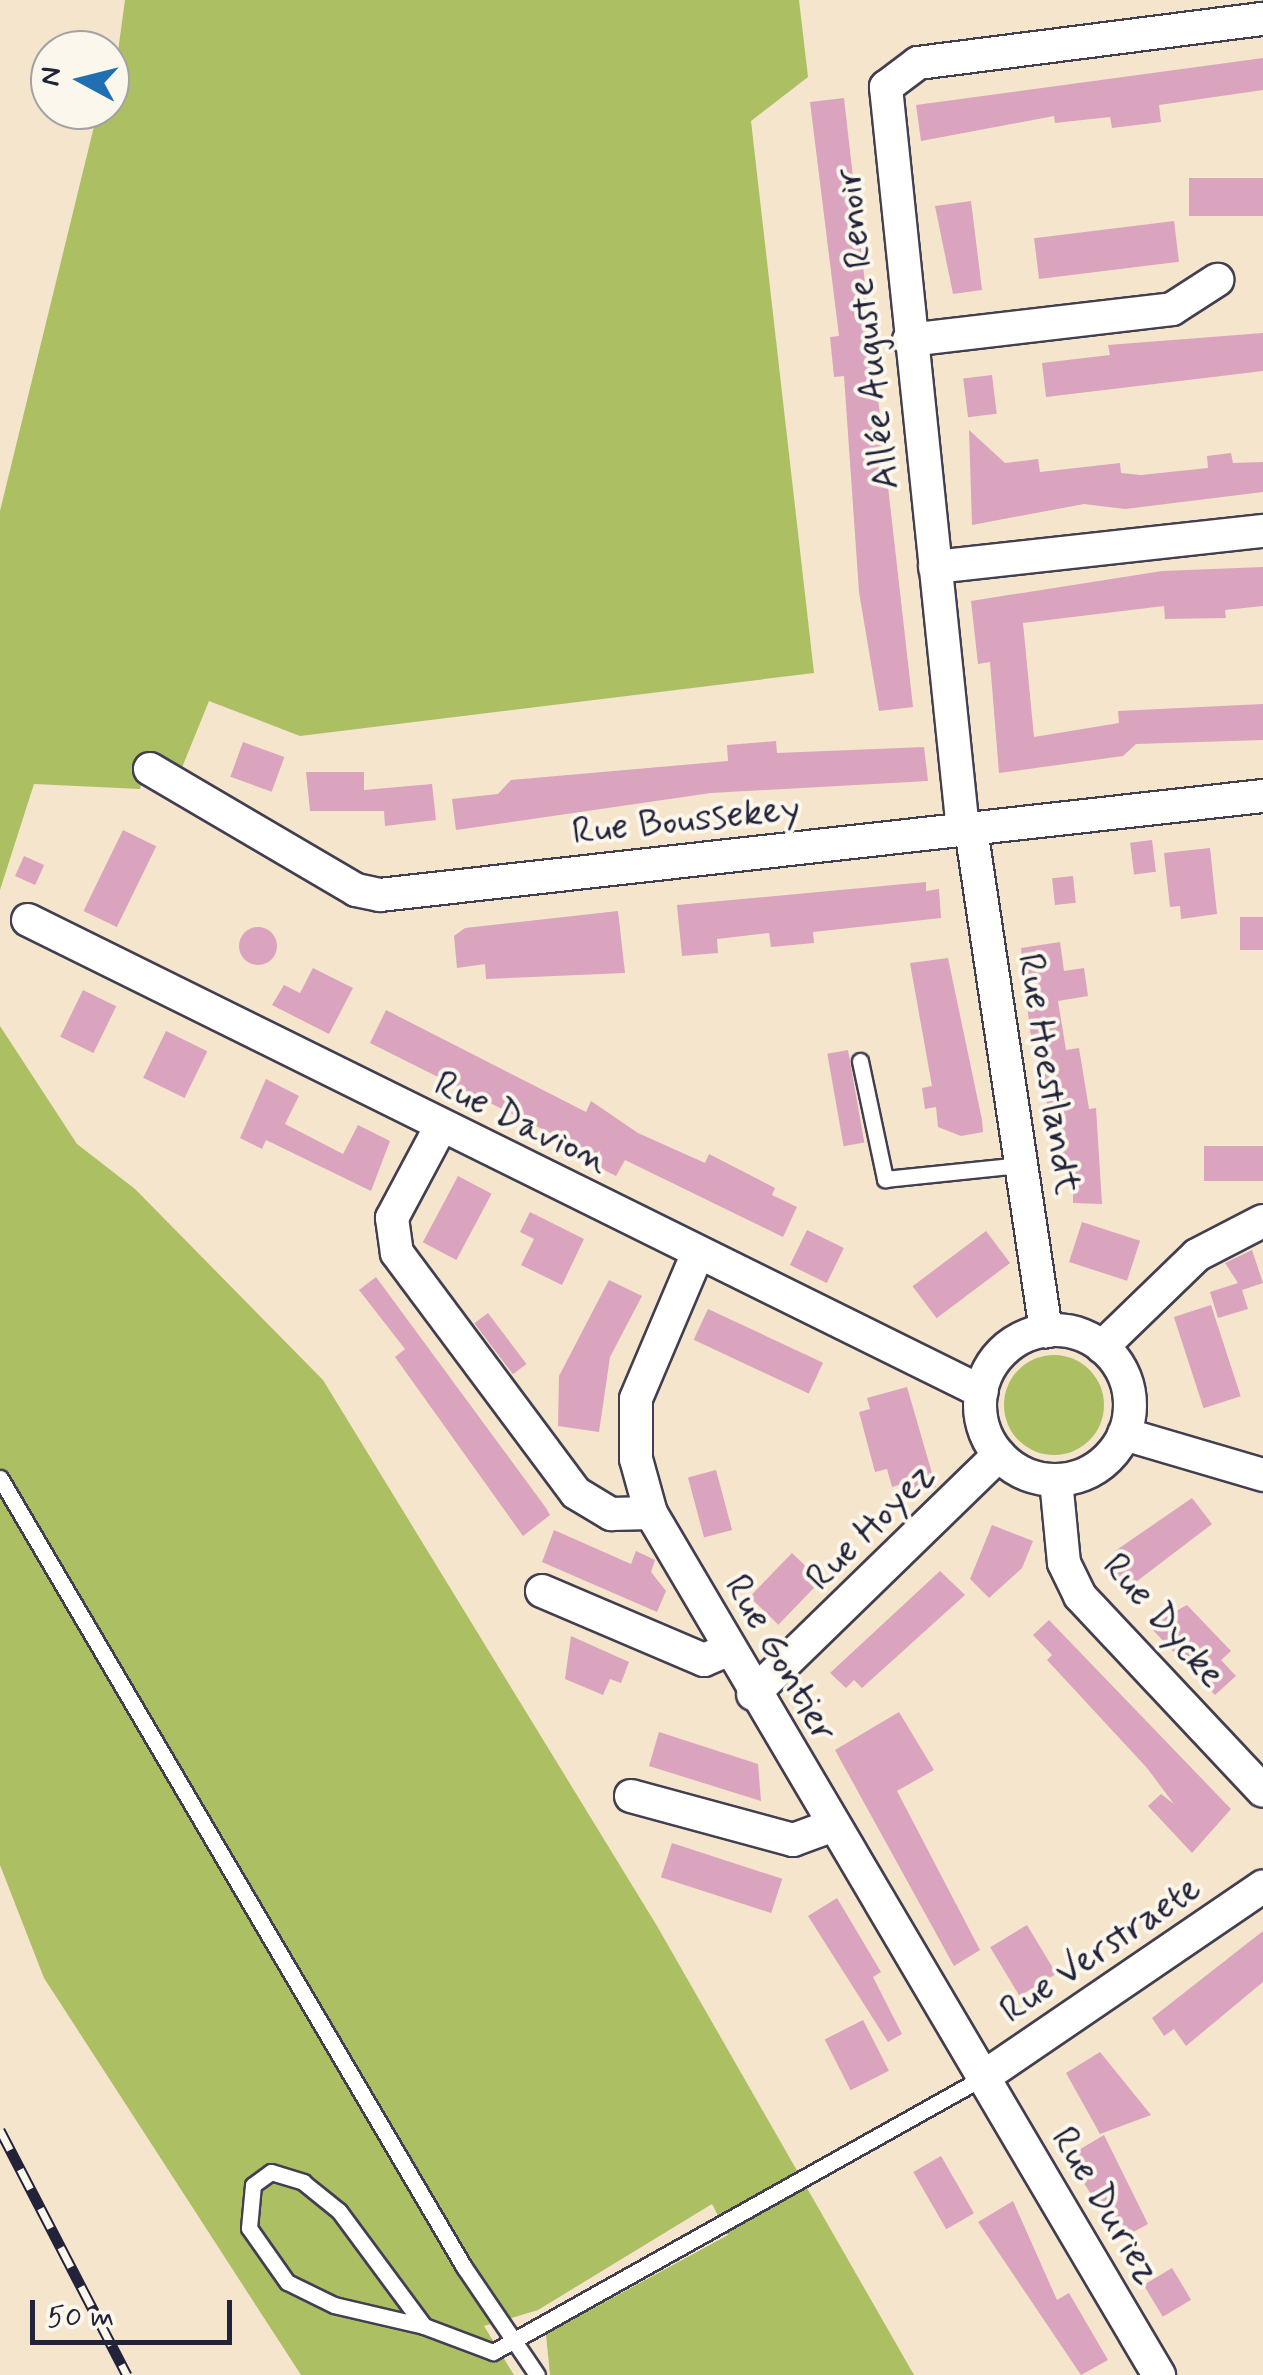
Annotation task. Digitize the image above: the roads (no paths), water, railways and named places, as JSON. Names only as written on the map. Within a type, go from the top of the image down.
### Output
[{"type":"street","name":"Allée Auguste Renoir","points":[[967,830],[884,115],[888,82],[918,63],[1263,19]]},
{"type":"street","points":[[909,340],[1162,311],[1217,280]]},
{"type":"street","points":[[935,567],[1263,531]]},
{"type":"street","name":"Rue Boussekey","points":[[150,769],[372,894],[1263,796]]},
{"type":"street","name":"Rue Hoestlandt","points":[[967,830],[1046,1331]]},
{"type":"street","name":"Rue Davion","points":[[28,920],[440,1128],[982,1392]]},
{"type":"street","points":[[440,1128],[392,1218],[397,1253],[576,1492],[610,1514],[651,1513]]},
{"type":"street","points":[[1102,1346],[1197,1255],[1263,1221]]},
{"type":"street","name":"Rue Gontier","points":[[697,1254],[636,1399],[636,1459],[651,1513],[753,1694],[982,2078]]},
{"type":"street","points":[[1046,1331],[1102,1346],[1128,1386],[1124,1434],[1097,1467],[1056,1480],[999,1455],[983,1426],[982,1392],[1004,1351],[1046,1331]]},
{"type":"street","points":[[1124,1434],[1263,1474]]},
{"type":"street","name":"Rue Hoyez","points":[[753,1694],[999,1455]]},
{"type":"street","name":"Rue Dycke","points":[[1056,1480],[1064,1563],[1080,1596],[1263,1791]]},
{"type":"street","points":[[542,1592],[704,1660],[728,1650]]},
{"type":"street","points":[[631,1796],[793,1840],[831,1826]]},
{"type":"street","name":"Rue Verstraete","points":[[982,2078],[1263,1886]]},
{"type":"street","name":"Rue Duriez","points":[[982,2078],[1159,2375]]},
{"type":"lane","points":[[860,1060],[886,1179],[1021,1165]]},
{"type":"lane","points":[[0,1478],[464,2266],[537,2375]]},
{"type":"lane","points":[[424,2326],[327,2200],[282,2174],[253,2185],[249,2228],[287,2282],[334,2305],[424,2326],[475,2351],[518,2343],[982,2078]]},
{"type":"railway","points":[[0,2130],[127,2375]]}]
